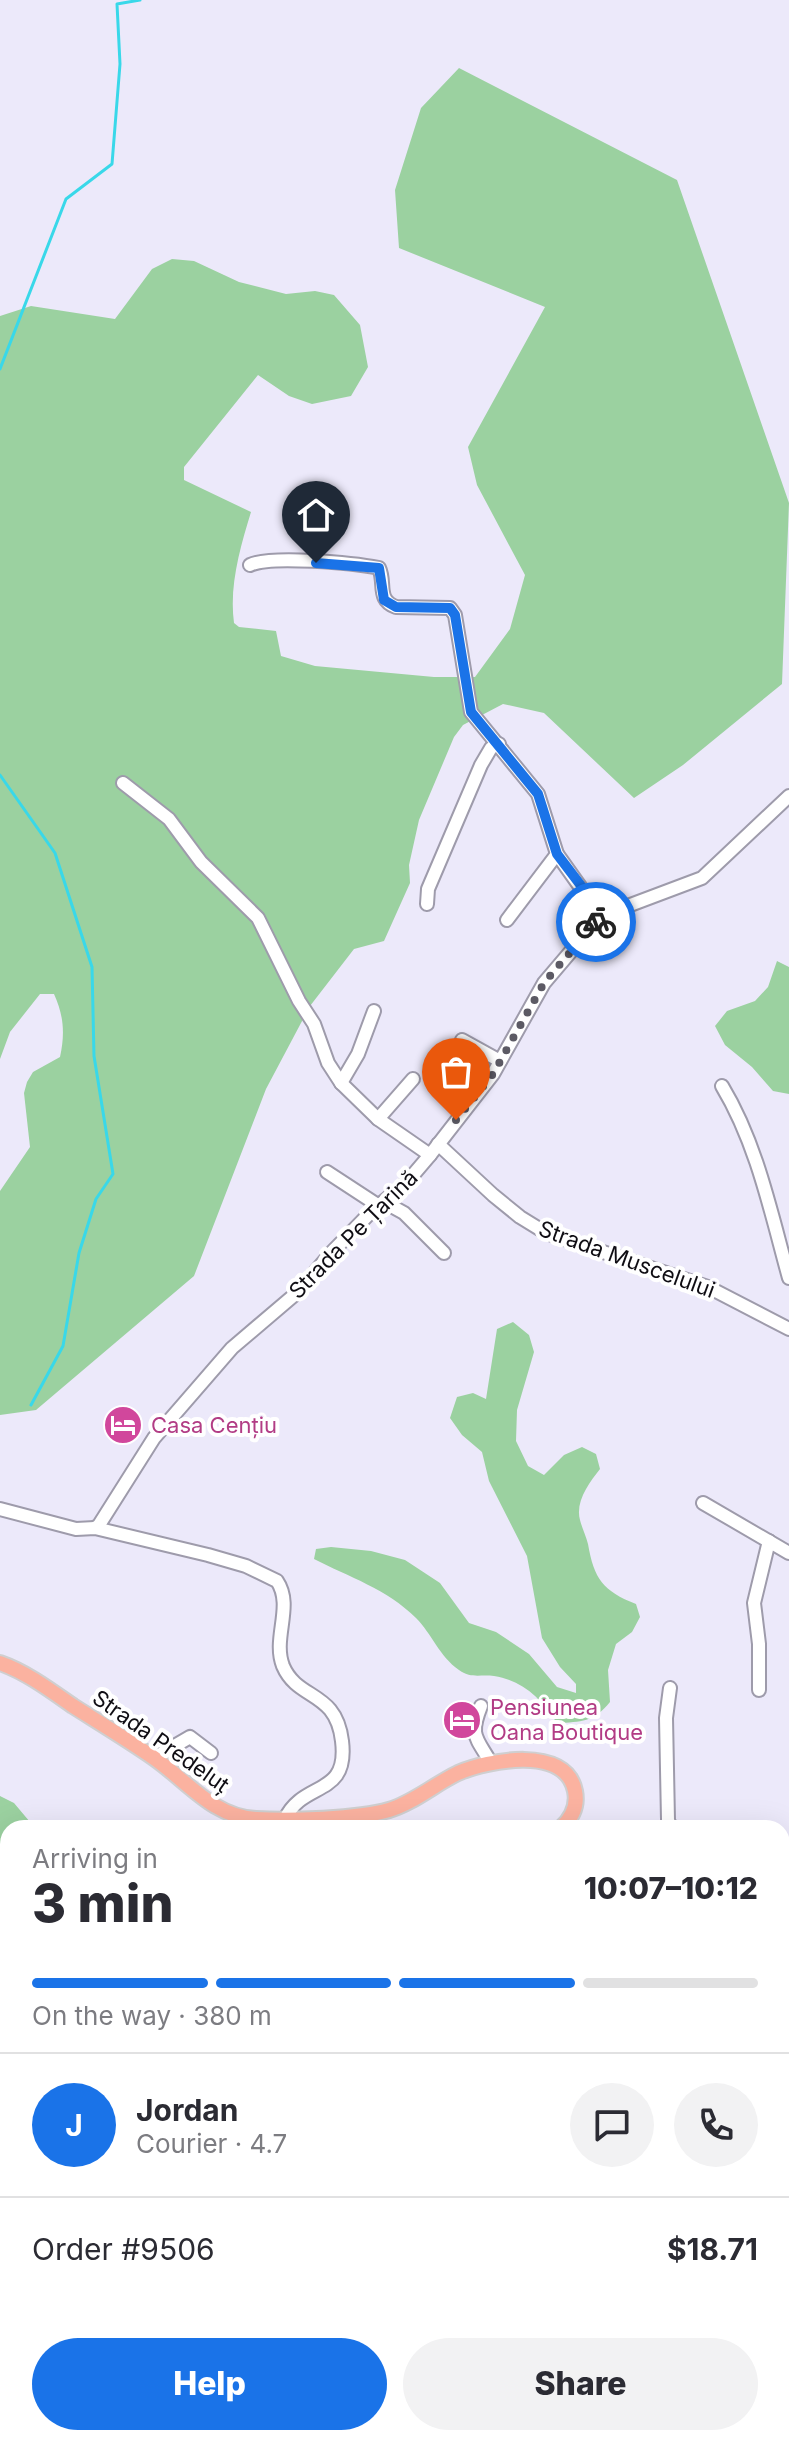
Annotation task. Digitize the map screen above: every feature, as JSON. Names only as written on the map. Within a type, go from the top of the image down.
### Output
[{"type":"main road","name":"Strada Predeluț","points":[[0,1663],[27,1676],[154,1758],[207,1802],[228,1814],[257,1819],[285,1819],[390,1810],[460,1772],[491,1763],[532,1760],[555,1765],[571,1778],[576,1797],[568,1820]]},
{"type":"street","points":[[250,565],[265,561],[289,561],[379,568],[382,594],[389,605],[450,608],[455,615],[471,712],[538,794],[557,854],[601,916]]},
{"type":"street","points":[[427,904],[428,889],[487,752],[499,744]]},
{"type":"street","points":[[123,783],[169,819],[201,862],[258,918],[299,1001],[314,1024],[328,1063],[341,1083],[378,1119],[430,1155]]},
{"type":"street","name":"Strada Pe Țarină","points":[[95,1528],[154,1438],[232,1348],[299,1291],[332,1252],[407,1182],[430,1155],[500,1061],[544,983],[601,916],[702,878],[789,796]]},
{"type":"street","points":[[507,920],[557,854]]},
{"type":"street","points":[[341,1083],[358,1054],[374,1011]]},
{"type":"street","points":[[462,1040],[500,1061]]},
{"type":"street","points":[[378,1119],[413,1079]]},
{"type":"street","points":[[722,1086],[748,1137],[789,1278]]},
{"type":"street","name":"Strada Muscelului","points":[[438,1144],[493,1195],[546,1233],[708,1287],[789,1329]]},
{"type":"street","points":[[327,1172],[381,1204],[404,1213],[444,1253]]},
{"type":"street","points":[[703,1503],[789,1553]]},
{"type":"street","points":[[0,1509],[76,1529],[95,1528],[246,1566],[270,1576],[282,1587],[284,1610],[279,1631],[282,1665],[295,1683],[323,1701],[334,1713],[344,1755],[340,1772],[331,1784],[293,1805],[285,1819]]},
{"type":"street","points":[[759,1690],[759,1644],[754,1603],[769,1541]]},
{"type":"street","points":[[668,1820],[666,1718],[670,1688]]},
{"type":"street","points":[[481,1706],[474,1734],[491,1763]]},
{"type":"street","points":[[154,1758],[190,1737],[211,1753]]},
{"type":"green space","points":[[459,68],[677,180],[789,503],[782,684],[683,765],[634,798],[544,713],[503,704],[463,725],[454,737],[419,820],[409,865],[410,883],[384,941],[354,949],[310,1006],[266,1089],[194,1276],[36,1410],[0,1415],[0,1191],[30,1147],[24,1093],[27,1082],[33,1072],[60,1057],[63,1033],[54,994],[40,994],[10,1032],[0,1059],[0,316],[31,306],[115,319],[152,269],[172,259],[194,261],[239,282],[286,294],[315,291],[334,295],[360,325],[368,367],[351,396],[312,404],[289,396],[258,375],[184,467],[184,480],[251,512],[234,581],[234,623],[239,627],[276,631],[281,656],[315,666],[434,677],[475,677],[510,629],[525,575],[477,485],[468,447],[545,307],[399,248],[395,190],[421,108]]},
{"type":"green space","points":[[777,961],[789,967],[789,1094],[773,1091],[752,1067],[725,1045],[715,1026],[727,1011],[755,1001],[768,987]]},
{"type":"green space","points":[[513,1322],[529,1335],[534,1352],[517,1410],[516,1441],[528,1466],[544,1475],[564,1455],[582,1447],[596,1454],[600,1469],[581,1500],[580,1520],[597,1575],[608,1589],[636,1604],[640,1617],[632,1632],[616,1644],[608,1670],[610,1702],[598,1714],[580,1721],[557,1723],[538,1699],[514,1682],[459,1670],[405,1608],[380,1591],[314,1559],[316,1549],[331,1547],[371,1551],[405,1560],[440,1583],[469,1623],[496,1632],[529,1654],[557,1687],[576,1693],[576,1684],[560,1667],[542,1638],[527,1556],[489,1481],[482,1452],[462,1435],[450,1418],[457,1397],[473,1393],[486,1399],[497,1329]]},
{"type":"green space","points":[[0,1796],[14,1803],[28,1820],[0,1820]]},
{"type":"waterway","points":[[0,369],[66,199],[112,164],[120,64],[117,4],[140,0]]},
{"type":"waterway","points":[[0,775],[55,853],[92,967],[94,1056],[113,1174],[96,1199],[79,1253],[63,1346],[31,1405]]},
{"type":"way so far","points":[[456,1120],[493,1074],[544,983],[596,922]]},
{"type":"place","name":"Casa Cențiu","points":[[123,1425]]},
{"type":"place","name":"Pensiunea Oana Boutique","points":[[462,1720]]},
{"type":"route","points":[[316,563],[379,568],[382,594],[389,605],[450,608],[455,615],[471,712],[538,794],[557,854],[598,908],[601,916],[596,922]]}]
